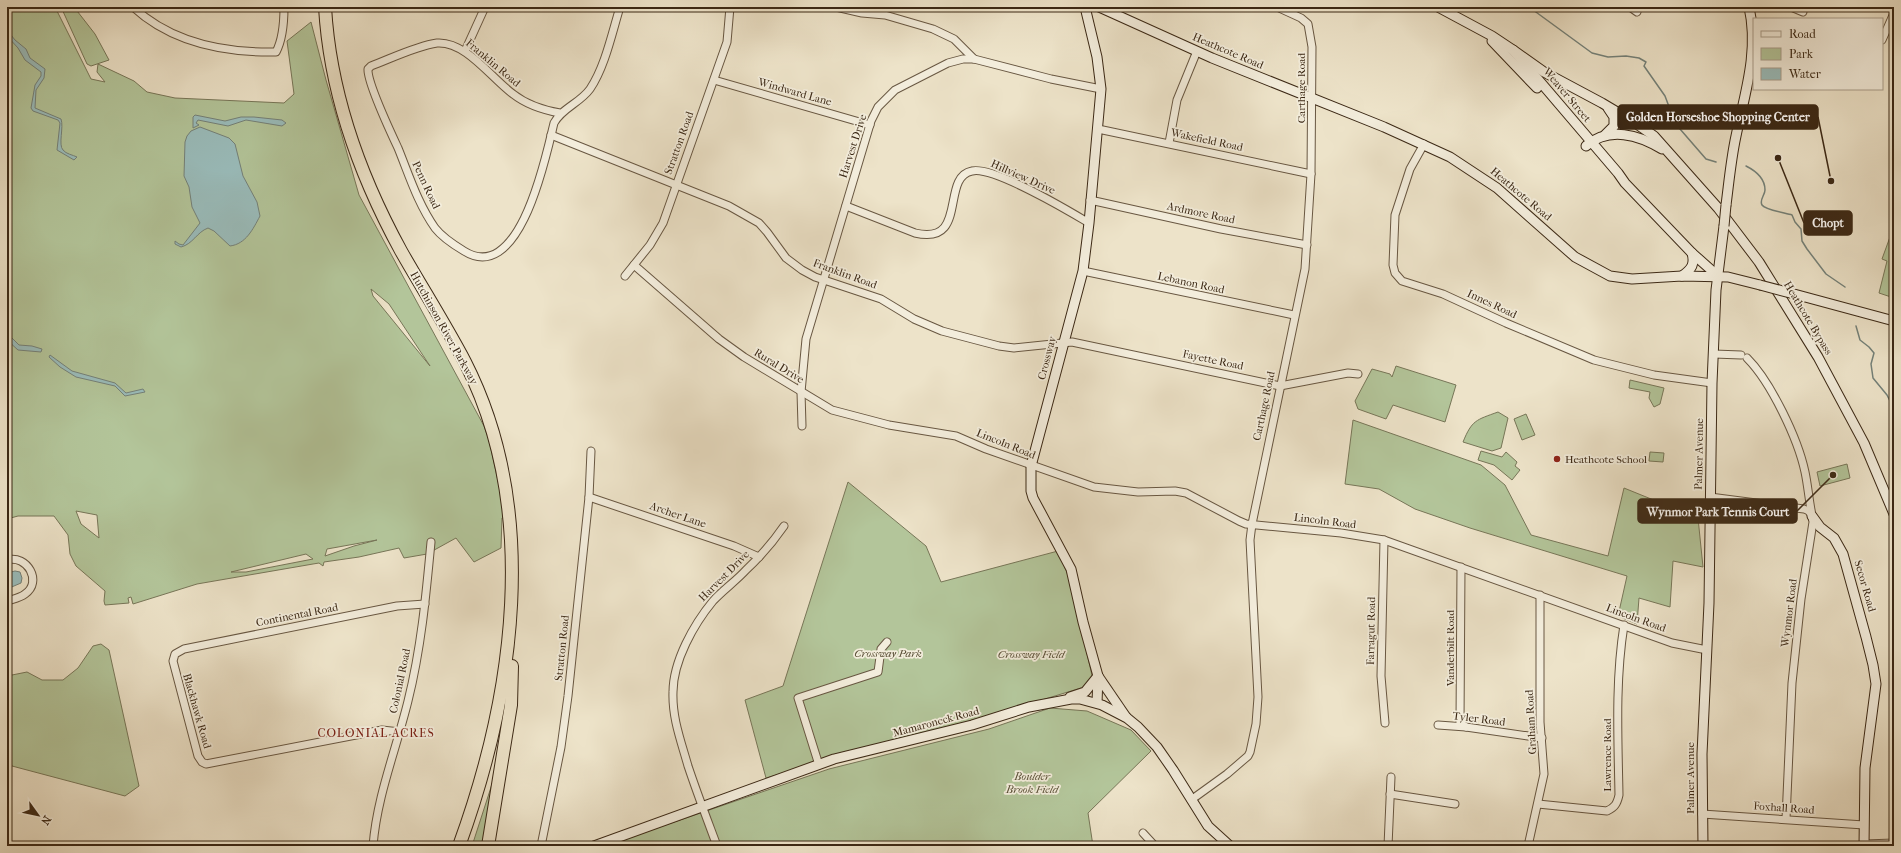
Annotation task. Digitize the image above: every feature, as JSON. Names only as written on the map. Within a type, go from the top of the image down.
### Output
[{"type":"highway","points":[[317,7],[324,47],[334,88],[357,155]]},
{"type":"highway","name":"Hutchinson River Parkway","points":[[325,7],[328,41],[336,83],[357,155],[369,185],[398,245],[455,345],[474,382],[494,436],[505,484],[511,568],[506,652],[492,737],[475,799],[459,846]]},
{"type":"highway","name":"Hutchinson River Parkway","points":[[332,7],[335,40],[349,104],[377,184],[405,241],[473,363],[490,401],[503,442],[512,484],[518,548],[518,592],[512,666],[505,707],[491,769],[467,846]]},
{"type":"highway","points":[[488,846],[511,705],[512,666]]},
{"type":"street","points":[[133,7],[155,25],[199,44],[227,50],[267,52],[276,52],[277,50],[280,40],[284,7]]},
{"type":"street","points":[[465,51],[485,7]]},
{"type":"street","points":[[560,113],[589,91],[598,75],[620,7]]},
{"type":"street","name":"Stratton Road","points":[[625,276],[658,232],[727,42],[730,7]]},
{"type":"street","points":[[836,7],[862,13],[885,15],[933,29],[954,39],[974,58]]},
{"type":"street","name":"Crossway","points":[[1085,7],[1097,57],[1100,88],[1098,129],[1089,223],[1083,271],[1031,466],[1031,491],[1040,514],[1071,569],[1083,622],[1098,676],[1097,703]]},
{"type":"street","name":"Heathcote Road","points":[[1099,7],[1271,83],[1312,98],[1424,144],[1464,165],[1497,188],[1575,257],[1586,265],[1610,276],[1648,279],[1682,276],[1728,277],[1894,321]]},
{"type":"street","name":"Carthage Road","points":[[1190,800],[1227,774],[1248,756],[1256,724],[1258,697],[1250,540],[1294,315],[1305,269],[1308,246],[1311,174],[1312,98],[1310,27],[1301,18],[1277,7]]},
{"type":"street","name":"Weaver Street","points":[[1438,7],[1492,36],[1513,50],[1589,144]]},
{"type":"street","points":[[1630,7],[1637,12]]},
{"type":"street","name":"Palmer Avenue","points":[[1703,846],[1703,720],[1707,650],[1712,383],[1716,290],[1719,277],[1732,159],[1752,64],[1752,24],[1749,7]]},
{"type":"street","points":[[1791,7],[1803,12]]},
{"type":"street","points":[[1883,38],[1894,14]]},
{"type":"street","name":"Weaver Street","points":[[1483,32],[1618,173],[1625,183],[1692,252],[1719,277]]},
{"type":"street","name":"Franklin Road","points":[[368,72],[371,66],[437,44],[456,46],[465,51],[493,78],[514,95],[536,107],[560,113]]},
{"type":"street","name":"Heathcote Bypass","points":[[1513,50],[1544,72],[1602,103],[1654,136],[1701,188],[1759,262],[1799,324],[1864,442],[1894,514]]},
{"type":"street","points":[[1169,144],[1177,100],[1197,51]]},
{"type":"street","name":"Harvest Drive","points":[[802,426],[801,392],[806,339],[870,125],[878,107],[894,90],[948,63],[974,58],[1051,79],[1100,88]]},
{"type":"street","name":"Penn Road","points":[[368,72],[379,105],[422,207],[436,229],[454,245],[470,255],[478,257],[494,253],[503,248],[517,231],[536,193],[554,123],[560,113]]},
{"type":"street","name":"Windward Lane","points":[[714,80],[870,125]]},
{"type":"street","points":[[1602,103],[1612,113],[1614,121],[1612,130],[1604,136]]},
{"type":"street","name":"Wakefield Road","points":[[1098,129],[1311,174]]},
{"type":"street","name":"Heathcote Bypass","points":[[1589,144],[1604,136],[1621,134],[1642,138],[1670,154]]},
{"type":"street","name":"Franklin Road","points":[[551,135],[676,184],[746,214],[767,232],[792,264],[823,280],[881,299],[930,327],[999,346],[1014,348],[1064,343]]},
{"type":"street","name":"Innes Road","points":[[1424,144],[1410,169],[1395,215],[1393,265],[1395,273],[1402,281],[1443,294],[1506,323],[1594,360],[1654,375],[1712,383]]},
{"type":"street","name":"Hillview Drive","points":[[846,206],[915,233],[926,236],[935,234],[941,231],[946,224],[960,181],[971,171],[979,170],[1028,189],[1089,223]]},
{"type":"street","name":"Ardmore Road","points":[[1090,200],[1221,229],[1308,246]]},
{"type":"street","points":[[1682,276],[1690,271],[1694,265],[1692,252]]},
{"type":"street","name":"Rural Drive","points":[[634,265],[719,339],[744,358],[832,410],[889,425],[939,433]]},
{"type":"street","name":"Lebanon Road","points":[[1083,271],[1294,315]]},
{"type":"street","name":"Fayette Road","points":[[1064,343],[1072,342],[1280,386],[1348,374],[1358,374]]},
{"type":"street","points":[[1714,354],[1744,357],[1768,387],[1794,440],[1805,472],[1812,516]]},
{"type":"street","name":"Lincoln Road","points":[[939,433],[968,440],[986,449],[1031,466],[1094,487],[1138,492],[1186,493],[1238,521],[1252,524],[1341,533],[1384,540],[1672,643],[1707,650]]},
{"type":"street","name":"Stratton Road","points":[[541,846],[561,747],[589,497],[591,451]]},
{"type":"street","name":"Archer Lane","points":[[589,497],[734,546],[759,558]]},
{"type":"street","points":[[1710,497],[1804,509],[1812,516]]},
{"type":"street","name":"Wynmor Road","points":[[1786,819],[1792,683],[1802,592],[1813,522],[1812,516]]},
{"type":"street","name":"Secor Road","points":[[1812,516],[1820,527],[1834,538],[1843,554],[1873,665],[1876,690],[1865,768],[1864,845]]},
{"type":"street","name":"Harvest Drive","points":[[717,846],[702,807],[673,715],[672,690],[683,650],[695,626],[714,600],[759,558],[784,526]]},
{"type":"street","name":"Farragut Road","points":[[1384,540],[1381,676],[1385,723]]},
{"type":"street","name":"Colonial Road","points":[[373,846],[380,799],[400,732],[413,680],[425,604],[432,542]]},
{"type":"street","points":[[7,560],[19,560],[26,564],[33,578],[27,594],[7,601]]},
{"type":"street","name":"Vanderbilt Road","points":[[1461,567],[1460,723],[1466,727]]},
{"type":"street","name":"Graham Road","points":[[1528,846],[1544,774],[1540,595]]},
{"type":"street","name":"Continental Road","points":[[175,654],[184,649],[397,606],[425,604]]},
{"type":"street","name":"Lawrence Road","points":[[1538,804],[1607,811],[1615,807],[1617,803],[1619,795],[1618,708],[1620,646],[1624,625]]},
{"type":"street","points":[[819,765],[798,698],[878,672],[881,649],[887,642]]},
{"type":"street","name":"Blackhawk Road","points":[[175,654],[172,665],[201,760],[206,764],[382,730],[400,732]]},
{"type":"street","points":[[1056,701],[1085,692],[1098,676],[1127,718]]},
{"type":"street","name":"Mamaroneck Road","points":[[594,846],[834,760],[972,725],[1029,707],[1056,701],[1080,699],[1097,703],[1127,718],[1138,727],[1157,747],[1208,826],[1230,846]]},
{"type":"street","name":"Tyler Road","points":[[1438,725],[1466,727],[1542,738]]},
{"type":"street","points":[[1388,846],[1391,777]]},
{"type":"street","points":[[1390,794],[1455,804]]},
{"type":"street","name":"Foxhall Road","points":[[1702,814],[1864,825]]},
{"type":"street","points":[[1143,833],[1155,846]]},
{"type":"street","points":[[1864,845],[1894,843]]},
{"type":"green space","points":[[7,7],[55,7],[91,79],[105,82],[97,72],[98,64],[134,81],[147,92],[175,98],[284,103],[294,94],[287,41],[311,22],[359,195],[484,426],[489,440],[506,517],[502,518],[501,548],[474,562],[456,538],[427,554],[404,558],[399,548],[359,557],[324,562],[323,566],[319,563],[197,584],[133,604],[131,597],[128,598],[129,603],[105,605],[105,591],[76,566],[70,554],[68,535],[54,516],[18,516],[7,519]],"holes":[[[371,289],[389,304],[430,366],[373,296]],[[76,511],[97,515],[99,538],[81,524]],[[377,540],[325,556],[327,549]],[[306,554],[313,559],[246,572],[231,572]]]},
{"type":"green space","points":[[61,7],[74,7],[95,34],[109,60],[91,66],[87,64]]},
{"type":"green space","points":[[1894,226],[1894,298],[1879,293],[1887,261],[1882,259]]},
{"type":"green space","points":[[1396,366],[1456,385],[1445,422],[1393,405],[1386,419],[1358,409],[1355,401],[1372,369],[1390,374],[1392,377]]},
{"type":"green space","points":[[1630,380],[1664,388],[1660,404],[1654,407],[1649,398],[1650,392],[1629,388]]},
{"type":"green space","points":[[1498,412],[1508,418],[1501,448],[1492,451],[1463,442],[1472,425],[1480,419]]},
{"type":"green space","points":[[1526,414],[1535,435],[1522,440],[1514,419]]},
{"type":"green space","points":[[1353,420],[1481,465],[1505,485],[1531,535],[1608,556],[1624,488],[1698,518],[1703,567],[1673,561],[1670,607],[1639,598],[1637,624],[1618,616],[1627,576],[1470,528],[1415,509],[1379,489],[1345,484]]},
{"type":"green space","points":[[1481,451],[1502,457],[1506,452],[1517,462],[1515,466],[1520,470],[1512,480],[1494,465],[1478,460]]},
{"type":"green space","points":[[1650,452],[1664,453],[1663,462],[1649,461]]},
{"type":"green space","points":[[1847,464],[1850,478],[1820,486],[1817,472]]},
{"type":"green space","name":"Crossway Park","points":[[848,482],[926,546],[941,582],[1058,551],[1070,580],[1094,684],[934,733],[847,754],[766,778],[745,700],[783,686]]},
{"type":"green space","points":[[101,644],[109,650],[139,786],[125,796],[12,766],[8,758],[7,676],[27,672],[42,680],[63,680],[78,668],[93,646]]},
{"type":"green space","name":"Boulder Brook Field","points":[[1050,708],[1087,711],[1131,730],[1151,751],[1088,813],[1093,846],[604,846],[829,769],[989,729]]},
{"type":"green space","points":[[494,778],[485,846],[472,846]]},
{"type":"water","points":[[7,30],[15,40],[26,49],[30,58],[45,69],[44,78],[36,90],[35,108],[61,119],[62,148],[66,152],[77,157],[74,160],[57,150],[60,123],[58,120],[33,111],[31,108],[35,85],[41,76],[41,72],[25,60],[18,48],[7,36]]},
{"type":"water","points":[[195,115],[225,121],[241,117],[254,117],[282,120],[286,123],[282,126],[246,120],[228,126],[198,120],[196,123],[199,125],[193,128],[193,117]]},
{"type":"water","points":[[200,127],[229,138],[235,144],[243,176],[257,202],[260,216],[255,226],[245,239],[236,245],[230,246],[214,231],[208,228],[201,232],[192,241],[181,247],[175,244],[175,241],[183,245],[200,223],[192,207],[189,187],[184,176],[185,142],[191,131]]},
{"type":"water","points":[[7,333],[19,345],[32,346],[42,349],[41,352],[18,350],[7,340]]},
{"type":"water","points":[[50,355],[72,371],[115,383],[126,393],[143,389],[145,392],[125,396],[115,386],[76,377],[60,367],[49,357]]},
{"type":"water","points":[[15,571],[20,572],[22,578],[21,583],[7,589],[7,573]]},
{"type":"waterway","points":[[1529,7],[1592,53],[1608,57],[1626,56],[1639,58],[1646,62],[1644,66],[1665,96],[1674,120],[1680,129],[1706,159],[1716,162]]},
{"type":"waterway","points":[[1746,166],[1753,170],[1762,179],[1765,186],[1765,192],[1761,201],[1762,205],[1771,210],[1792,215],[1795,222],[1801,229],[1802,241],[1807,249],[1826,274],[1845,287]]},
{"type":"waterway","points":[[1856,326],[1860,340],[1874,353],[1871,364],[1873,378],[1887,395],[1894,409]]},
{"type":"place","name":"Chopt","points":[[1778,158]]},
{"type":"place","name":"Golden Horseshoe Shopping Center","points":[[1831,181]]},
{"type":"place","name":"Heathcote School","points":[[1557,459]]},
{"type":"place","name":"Wynmor Park Tennis Court","points":[[1833,475]]},
{"type":"district","name":"COLONIAL ACRES","points":[[376,733]]},
{"type":"park label","name":"Crossway Field","points":[[1031,654]]}]
